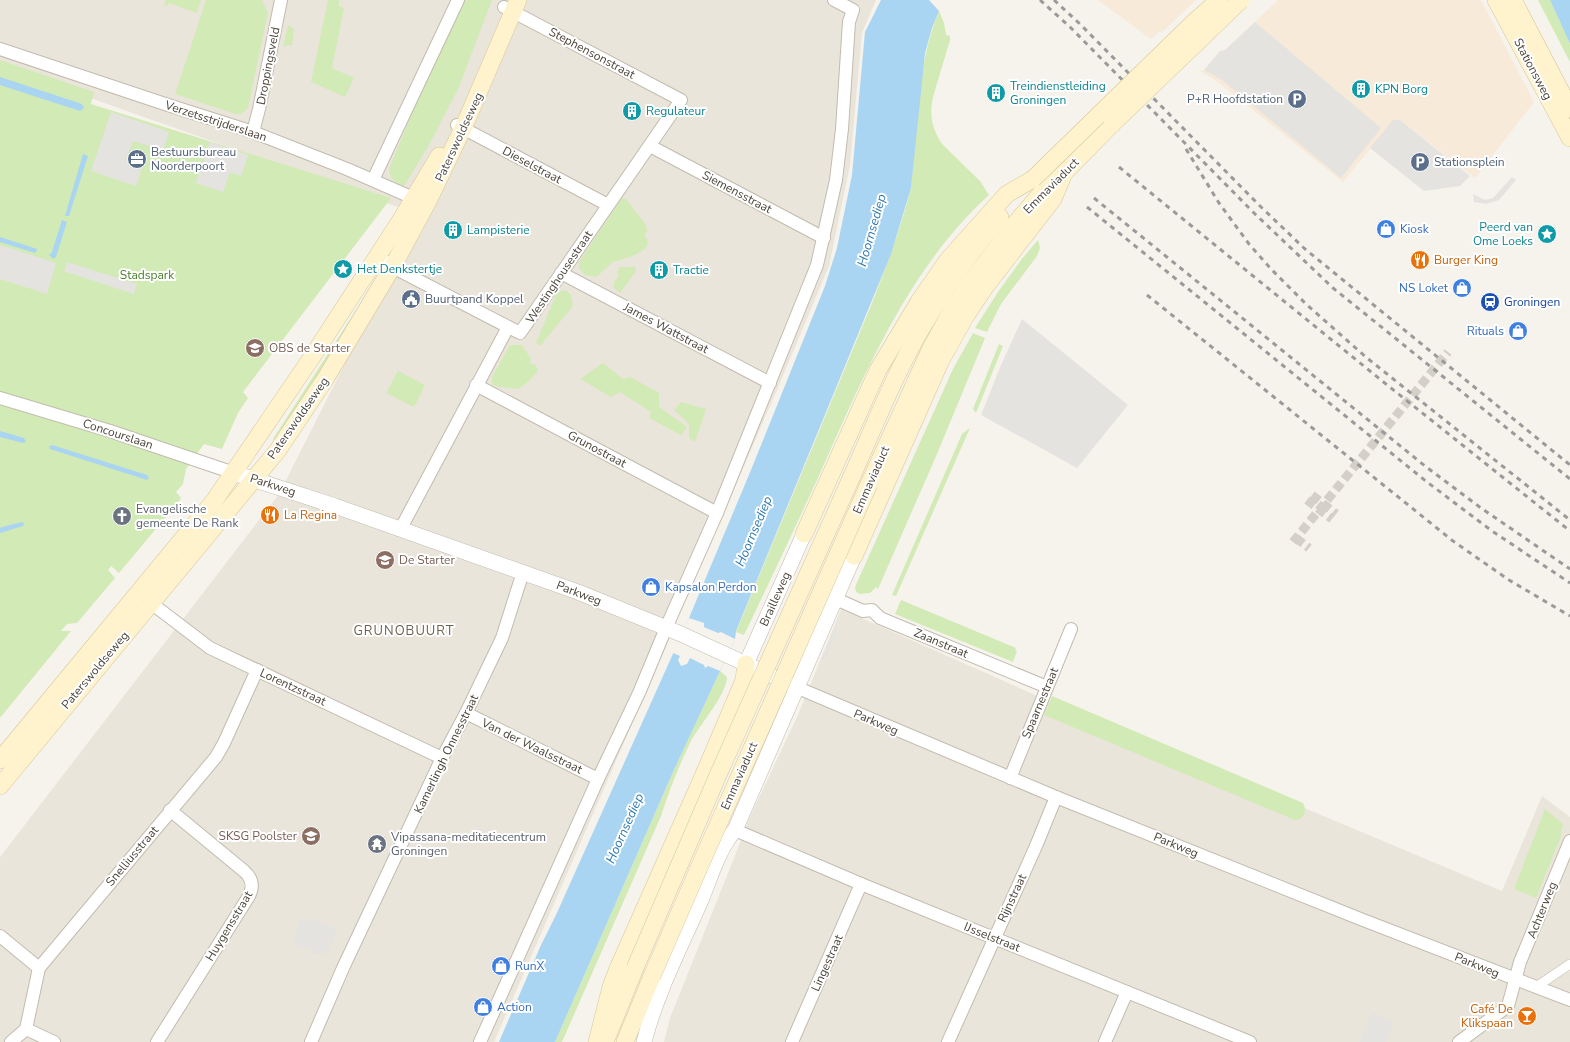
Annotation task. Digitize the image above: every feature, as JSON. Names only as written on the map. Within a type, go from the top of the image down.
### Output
[{"type":"main road","name":"Emmaviaduct","points":[[625,1042],[705,854],[869,484],[928,355],[942,328],[1033,179],[1193,23],[1219,0]]},
{"type":"main road","name":"Emmaviaduct","points":[[605,1042],[635,968],[718,775],[852,476],[920,331],[944,291],[981,240],[1008,222],[1063,174],[1112,124],[1241,0]]},
{"type":"main road","name":"Stationsweg","points":[[1496,0],[1570,138]]},
{"type":"main road","name":"Stationsweg","points":[[1513,0],[1570,109]]},
{"type":"main road","name":"Paterswoldseweg","points":[[0,786],[278,450],[324,381],[393,266],[420,202],[460,126],[510,5]]},
{"type":"main road","name":"Paterswoldseweg","points":[[0,760],[214,501],[377,256],[420,202]]},
{"type":"main road","points":[[804,534],[875,376],[908,318],[947,261],[1008,222]]},
{"type":"main road","points":[[854,556],[940,362],[965,317],[985,287],[1008,222]]},
{"type":"main road","points":[[597,1042],[610,987],[744,680],[746,664]]},
{"type":"street","name":"Droppingsveld","points":[[253,132],[281,0]]},
{"type":"street","points":[[373,180],[458,0]]},
{"type":"street","points":[[480,1042],[598,779],[639,693],[717,513],[818,265],[836,180],[842,129],[849,22],[853,10],[834,0]]},
{"type":"street","name":"Stephensonstraat","points":[[510,5],[681,100]]},
{"type":"street","name":"Verzetsstrijderslaan","points":[[0,49],[253,132],[373,180],[420,202]]},
{"type":"street","name":"Westinghousestraat","points":[[400,530],[508,327],[520,333],[681,100]]},
{"type":"street","name":"Dieselstraat","points":[[460,126],[608,205]]},
{"type":"street","name":"Siemensstraat","points":[[650,146],[824,238]]},
{"type":"street","points":[[377,256],[508,327]]},
{"type":"street","name":"James Wattstraat","points":[[561,273],[770,383]]},
{"type":"street","name":"Grunostraat","points":[[476,385],[717,513]]},
{"type":"street","name":"Concourslaan","points":[[0,398],[110,431],[234,473]]},
{"type":"street","name":"Parkweg","points":[[234,473],[523,572],[633,613],[798,688],[1056,797],[1515,980],[1570,1000]]},
{"type":"street","name":"Brailleweg","points":[[746,664],[804,534]]},
{"type":"street","points":[[644,1042],[654,1008],[728,838],[735,830],[798,688],[854,556]]},
{"type":"street","name":"Kamerlingh Onnesstraat","points":[[311,1042],[343,968],[442,758],[466,713],[502,638],[523,572]]},
{"type":"street","name":"Zaanstraat","points":[[836,599],[863,610],[872,610],[880,618],[1047,687]]},
{"type":"street","name":"Lorentzstraat","points":[[151,603],[210,648],[442,758]]},
{"type":"street","name":"Spaarnestraat","points":[[1010,778],[1071,629]]},
{"type":"street","name":"Snelliusstraat","points":[[26,1029],[39,968],[216,757],[257,670]]},
{"type":"street","name":"Van der Waalsstraat","points":[[466,713],[598,779]]},
{"type":"street","name":"Rijnstraat","points":[[948,1042],[1036,846],[1056,797]]},
{"type":"street","name":"Huygensstraat","points":[[157,1042],[249,896],[252,886],[249,875],[170,810]]},
{"type":"street","name":"IJsselstraat","points":[[735,830],[861,884],[1250,1042]]},
{"type":"street","name":"Achterweg","points":[[1459,1042],[1508,1006],[1520,962],[1570,841]]},
{"type":"street","name":"Lingestraat","points":[[792,1042],[861,884]]},
{"type":"street","points":[[0,936],[39,968]]},
{"type":"street","points":[[1536,987],[1570,964]]},
{"type":"street","points":[[1104,1042],[1127,992]]},
{"type":"street","points":[[12,1042],[26,1029],[54,1042]]},
{"type":"shaded area","points":[[0,0],[876,0],[862,33],[850,165],[829,266],[777,390],[494,1042],[0,1042],[0,857],[279,494],[420,215],[0,66]]},
{"type":"shaded area","points":[[1098,0],[1196,0],[1161,33],[1160,31],[1151,39]]},
{"type":"shaded area","points":[[1278,0],[1481,0],[1534,102],[1475,178],[1400,120],[1393,121],[1343,182],[1215,80],[1200,71],[1204,70],[1220,51],[1225,50]]},
{"type":"shaded area","name":"P+R Hoofdstation","points":[[1255,22],[1381,128],[1341,178],[1222,80],[1204,70],[1220,51],[1225,50]]},
{"type":"shaded area","points":[[111,112],[169,132],[163,150],[133,141],[126,160],[143,165],[136,186],[91,171]]},
{"type":"shaded area","name":"Stationsplein","points":[[1393,120],[1400,120],[1470,176],[1460,186],[1424,191],[1370,148]]},
{"type":"shaded area","points":[[210,142],[248,155],[241,176],[230,172],[223,192],[196,183]]},
{"type":"shaded area","name":"Stationsplein","points":[[1512,177],[1516,180],[1499,200],[1486,204],[1474,202],[1473,194],[1485,200],[1493,198]]},
{"type":"shaded area","points":[[0,245],[56,263],[47,294],[0,279]]},
{"type":"shaded area","points":[[67,262],[137,284],[134,294],[64,271]]},
{"type":"shaded area","points":[[1022,319],[1128,405],[1077,468],[981,415],[1001,365]]},
{"type":"shaded area","points":[[841,609],[1033,694],[1502,891],[1542,796],[1570,817],[1570,1042],[664,1042],[670,1018],[748,821],[798,715]]},
{"type":"shaded area","points":[[836,626],[837,632],[827,656],[821,660]]},
{"type":"shaded area","points":[[300,920],[316,920],[338,930],[327,953],[316,954],[293,943],[298,933],[295,931]]},
{"type":"shaded area","points":[[1372,1012],[1395,1022],[1386,1042],[1359,1042]]},
{"type":"green space","points":[[166,0],[201,0],[197,13],[169,3],[167,6],[164,5]]},
{"type":"green space","points":[[206,0],[262,0],[268,13],[248,108],[241,114],[236,114],[175,94]]},
{"type":"green space","points":[[328,0],[339,0],[339,6],[344,8],[332,68],[354,78],[345,97],[311,82]]},
{"type":"green space","points":[[462,0],[492,0],[459,87],[428,147],[404,186],[394,180],[390,175],[389,169],[441,43]]},
{"type":"green space","points":[[1538,0],[1550,0],[1570,44],[1570,62]]},
{"type":"green space","points":[[939,11],[944,23],[946,35],[950,36],[950,40],[933,97],[931,110],[932,122],[942,144],[980,181],[989,195],[960,224],[935,256],[912,289],[891,324],[854,397],[744,635],[736,632],[872,303],[903,217],[911,188],[922,76],[931,32]]},
{"type":"green space","points":[[288,25],[294,29],[292,45],[283,47]]},
{"type":"green space","name":"Stadspark","points":[[0,60],[94,92],[91,104],[391,198],[243,392],[248,398],[238,413],[222,449],[204,444],[186,469],[183,484],[176,492],[181,498],[180,500],[119,573],[111,566],[108,570],[115,578],[77,623],[67,624],[61,631],[71,631],[0,718]]},
{"type":"green space","points":[[622,198],[626,199],[646,225],[647,232],[644,235],[647,240],[647,245],[645,249],[634,255],[614,261],[596,277],[585,275],[579,268],[579,262]]},
{"type":"green space","points":[[1038,240],[1040,248],[1037,256],[1001,304],[987,332],[975,328],[998,292],[1021,260]]},
{"type":"green space","points":[[620,267],[635,267],[636,271],[620,293],[613,287],[615,279],[619,276],[617,272]]},
{"type":"green space","points":[[565,290],[571,295],[573,306],[540,346],[536,343],[557,292]]},
{"type":"green space","points":[[360,304],[364,307],[277,441],[273,439]]},
{"type":"green space","points":[[973,333],[985,338],[937,454],[878,589],[876,587],[870,593],[860,594],[856,592],[855,587],[953,369]]},
{"type":"green space","points":[[999,344],[1003,346],[976,413],[973,409]]},
{"type":"green space","points":[[510,345],[522,345],[531,359],[530,364],[535,364],[538,371],[519,389],[498,387],[492,384],[492,377]]},
{"type":"green space","points":[[603,363],[623,379],[630,377],[659,393],[659,407],[687,427],[681,435],[649,418],[651,412],[620,392],[611,397],[580,379]]},
{"type":"green space","points":[[398,371],[425,385],[414,407],[386,393]]},
{"type":"green space","points":[[681,402],[706,409],[695,442],[689,438],[689,424],[674,410]]},
{"type":"green space","points":[[970,428],[896,596],[892,595],[962,434]]},
{"type":"green space","points":[[901,600],[1016,648],[1015,650],[1017,651],[1013,662],[895,614]]},
{"type":"green space","points":[[720,671],[727,677],[726,685],[718,701],[691,741],[674,778],[661,816],[562,1042],[555,1042],[673,772]]},
{"type":"green space","points":[[1052,696],[1303,803],[1305,809],[1304,814],[1301,818],[1295,820],[1044,715]]},
{"type":"green space","points":[[1545,809],[1563,824],[1560,839],[1536,898],[1514,889]]},
{"type":"water","name":"Hoornsediep","points":[[881,0],[929,0],[939,11],[932,28],[925,53],[911,188],[891,254],[736,631],[735,639],[673,772],[555,1042],[499,1042],[541,945],[556,915],[689,618],[751,470],[825,286],[837,248],[852,175],[865,32]]},
{"type":"water","points":[[1550,0],[1570,0],[1570,44]]},
{"type":"water","points":[[0,77],[82,104],[84,108],[80,111],[0,85]]},
{"type":"water","points":[[83,154],[88,156],[69,216],[65,216]]},
{"type":"water","points":[[62,220],[67,222],[56,257],[53,259],[49,255],[52,252]]},
{"type":"water","points":[[0,237],[37,250],[35,253],[0,242]]},
{"type":"water","points":[[0,431],[24,438],[26,442],[23,443],[0,437]]},
{"type":"water","points":[[52,445],[147,475],[149,478],[147,480],[50,449],[49,447]]},
{"type":"water","points":[[22,522],[24,523],[23,526],[0,533],[0,528],[2,527]]},
{"type":"pier","points":[[689,618],[704,623],[704,627],[718,633],[721,632],[735,639],[720,671],[708,666],[705,668],[704,665],[690,658],[687,664],[681,666],[678,660],[680,656],[673,653]]},
{"type":"tunnel","points":[[1293,542],[1448,352]]},
{"type":"tunnel","points":[[1312,495],[1336,514]]},
{"type":"tunnel","points":[[1307,500],[1332,519]]},
{"type":"tunnel","points":[[1296,538],[1309,548]]},
{"type":"railway","points":[[1040,0],[1070,27],[1254,213],[1333,288],[1570,479]]},
{"type":"railway","points":[[1054,0],[1080,24],[1260,206],[1305,249],[1570,465]]},
{"type":"railway","points":[[1186,149],[1219,203],[1249,244],[1272,270],[1306,304],[1367,358],[1570,520]]},
{"type":"railway","points":[[1119,167],[1570,531]]},
{"type":"railway","points":[[1094,198],[1425,466],[1481,508],[1570,569]]},
{"type":"railway","points":[[1087,207],[1427,482],[1492,531],[1570,583]]},
{"type":"railway","points":[[1147,295],[1453,541],[1509,580],[1570,616]]},
{"type":"place","name":"KPN Borg","points":[[1361,89]]},
{"type":"place","name":"Treindienstleiding Groningen","points":[[996,93]]},
{"type":"place","name":"P+R Hoofdstation","points":[[1297,99]]},
{"type":"place","name":"Regulateur","points":[[632,111]]},
{"type":"place","name":"Bestuursbureau Noorderpoort","points":[[137,159]]},
{"type":"place","name":"Stationsplein","points":[[1420,162]]},
{"type":"place","name":"Kiosk","points":[[1386,229]]},
{"type":"place","name":"Lampisterie","points":[[453,230]]},
{"type":"place","name":"Peerd van Ome Loeks","points":[[1547,234]]},
{"type":"place","name":"Burger King","points":[[1420,260]]},
{"type":"place","name":"Het Denkstertje","points":[[343,269]]},
{"type":"place","name":"Tractie","points":[[659,270]]},
{"type":"place","name":"NS Loket","points":[[1462,288]]},
{"type":"place","name":"Buurtpand Koppel","points":[[411,299]]},
{"type":"place","name":"Groningen","points":[[1490,302]]},
{"type":"place","name":"Rituals","points":[[1518,331]]},
{"type":"place","name":"OBS de Starter","points":[[255,348]]},
{"type":"place","name":"La Regina","points":[[270,515]]},
{"type":"place","name":"Evangelische gemeente De Rank","points":[[122,516]]},
{"type":"place","name":"De Starter","points":[[385,560]]},
{"type":"place","name":"Kapsalon Perdon","points":[[651,587]]},
{"type":"place","name":"SKSG Poolster","points":[[311,836]]},
{"type":"place","name":"Vipassana-meditatiecentrum Groningen","points":[[377,844]]},
{"type":"place","name":"RunX","points":[[501,966]]},
{"type":"place","name":"Action","points":[[483,1007]]},
{"type":"place","name":"Café De Klikspaan","points":[[1527,1016]]},
{"type":"district","name":"GRUNOBUURT","points":[[404,630]]}]
